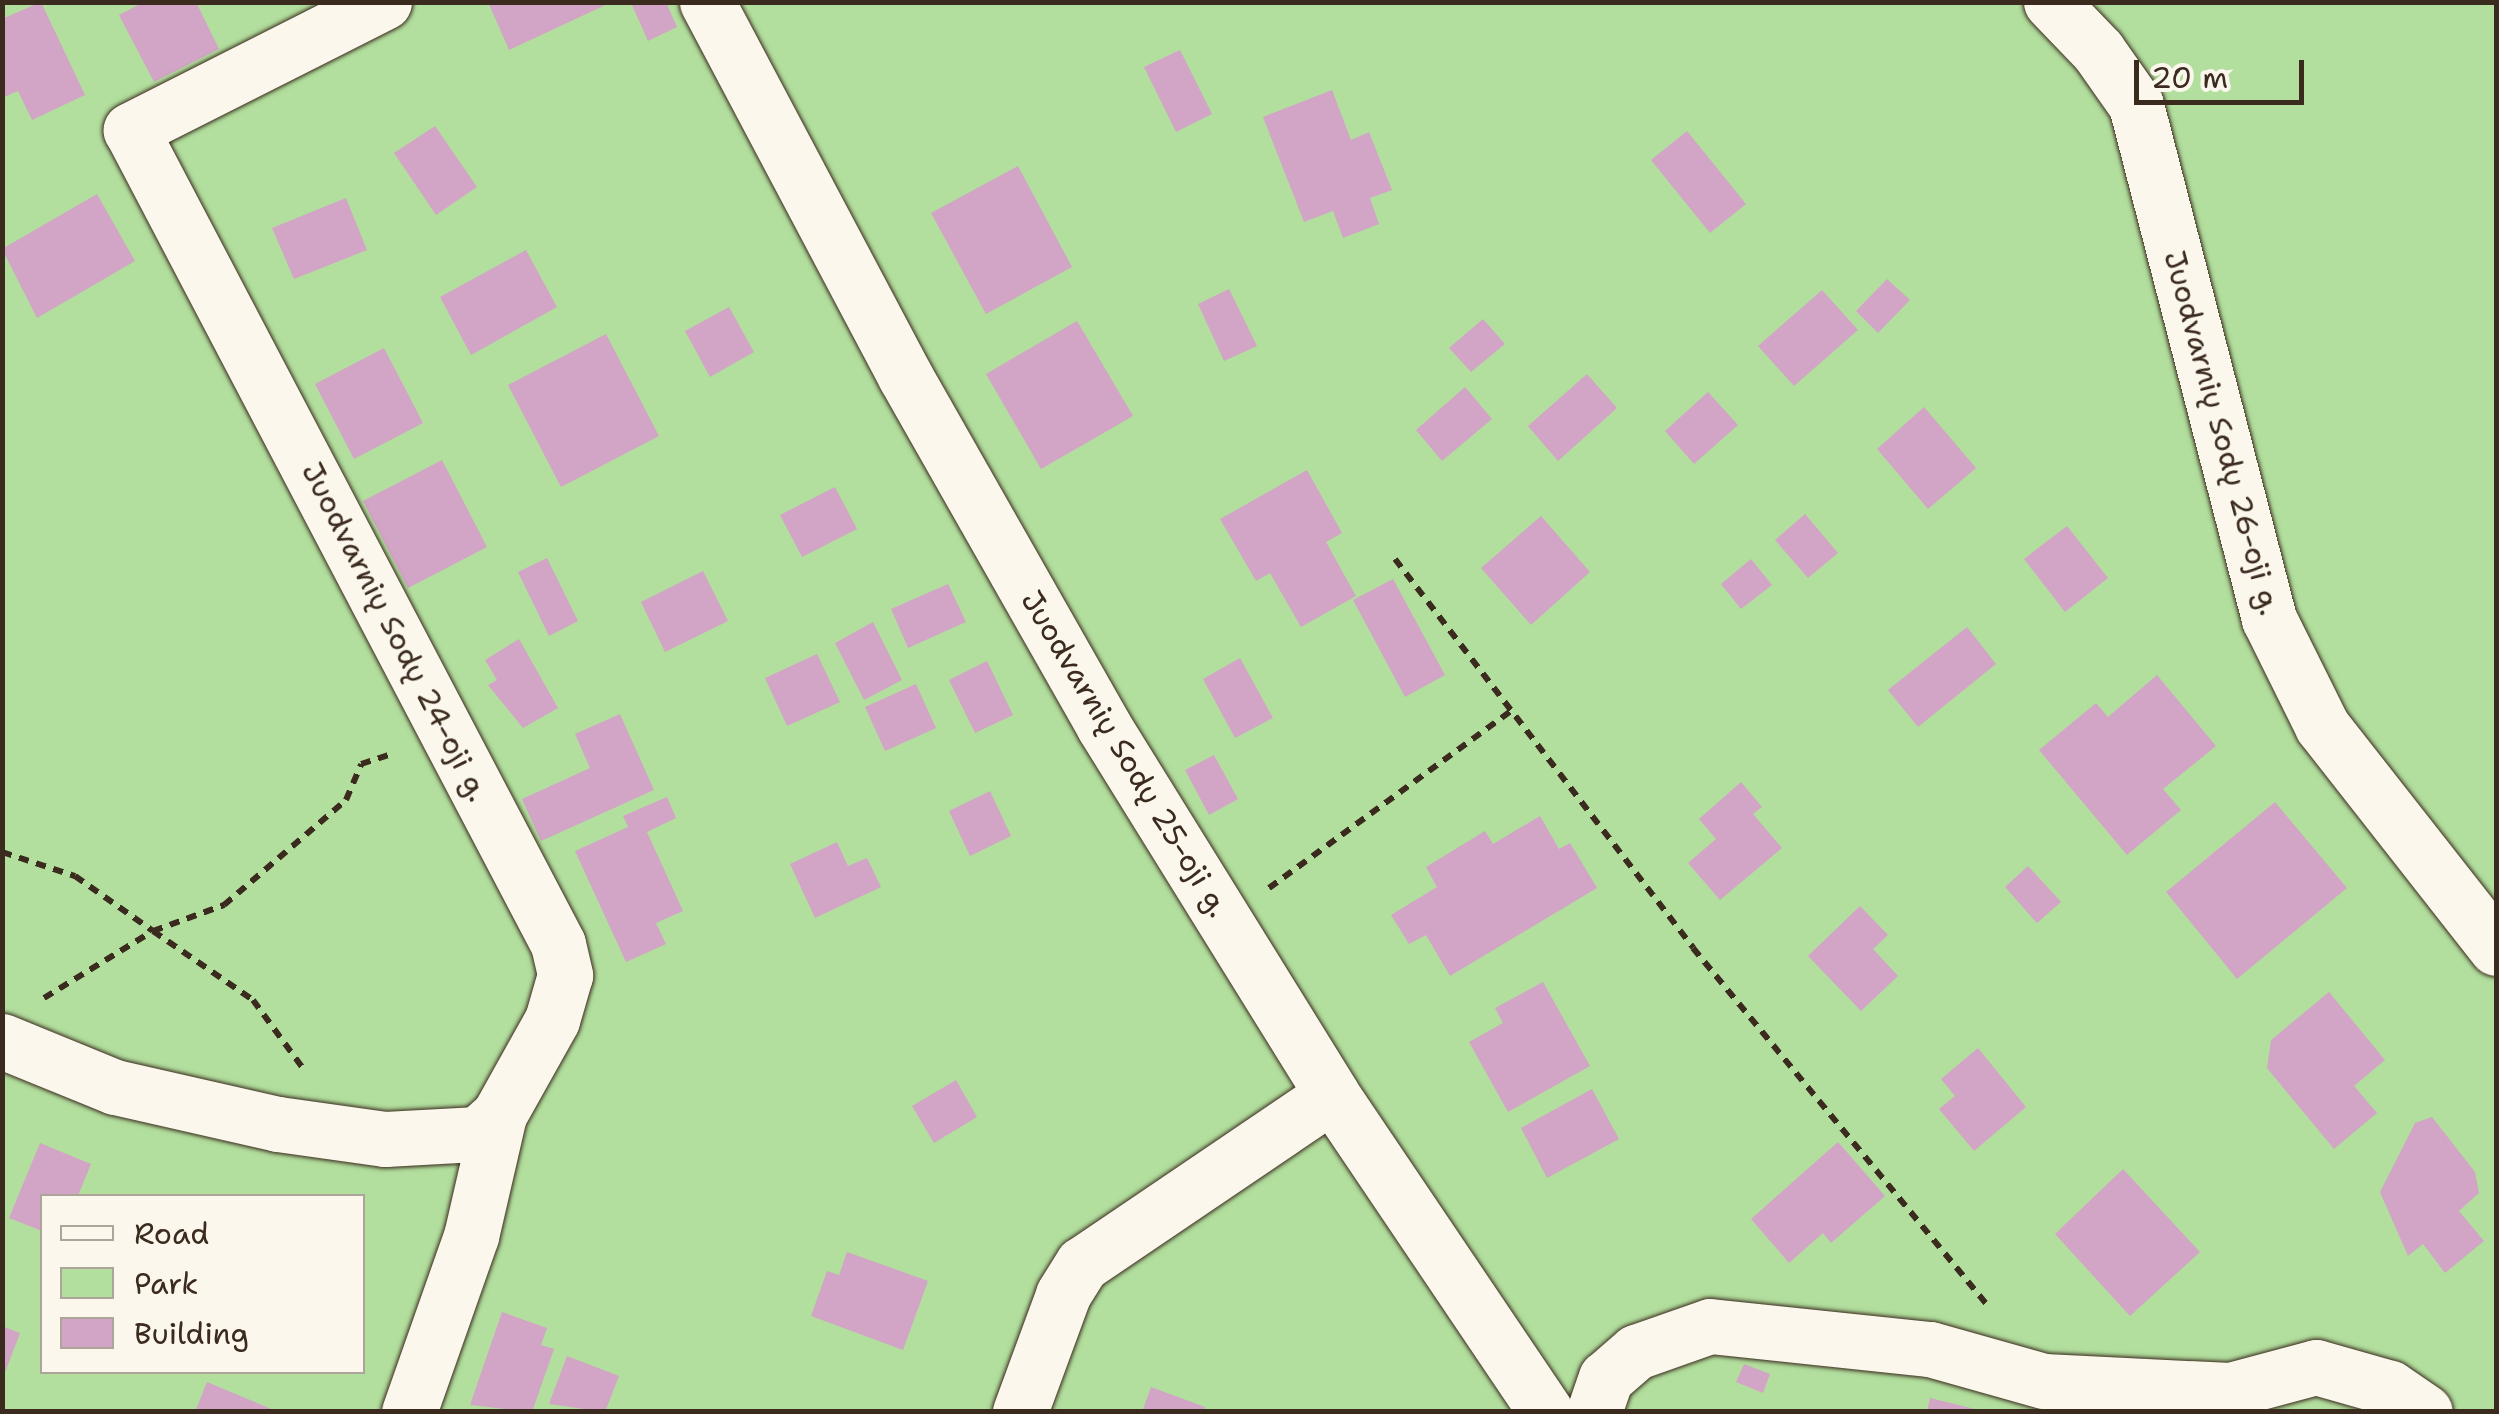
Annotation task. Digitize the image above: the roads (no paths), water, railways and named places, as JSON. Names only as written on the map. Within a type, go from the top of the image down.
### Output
[{"type":"street","name":"Juodvarnių Sodų 24-oji g.","points":[[384,2],[131,130],[558,944],[565,975],[552,1020],[499,1115],[470,1236],[409,1412]]},
{"type":"street","name":"Juodvarnių Sodų 25-oji g.","points":[[706,2],[914,393],[1224,921],[1332,1095],[1533,1390]]},
{"type":"street","name":"Juodvarnių Sodų 26-oji g.","points":[[2051,2],[2098,51],[2136,106],[2269,619],[2322,726],[2496,948]]},
{"type":"street","points":[[18,1024],[114,1087],[278,1124],[385,1139],[478,1134],[499,1115]]},
{"type":"street","points":[[1020,1412],[1063,1295],[1082,1264],[1332,1095]]},
{"type":"street","points":[[1533,1390],[1600,1395],[1636,1352],[1710,1326],[1930,1349],[2056,1396],[2230,1390],[2316,1367],[2390,1388],[2425,1412]]}]
